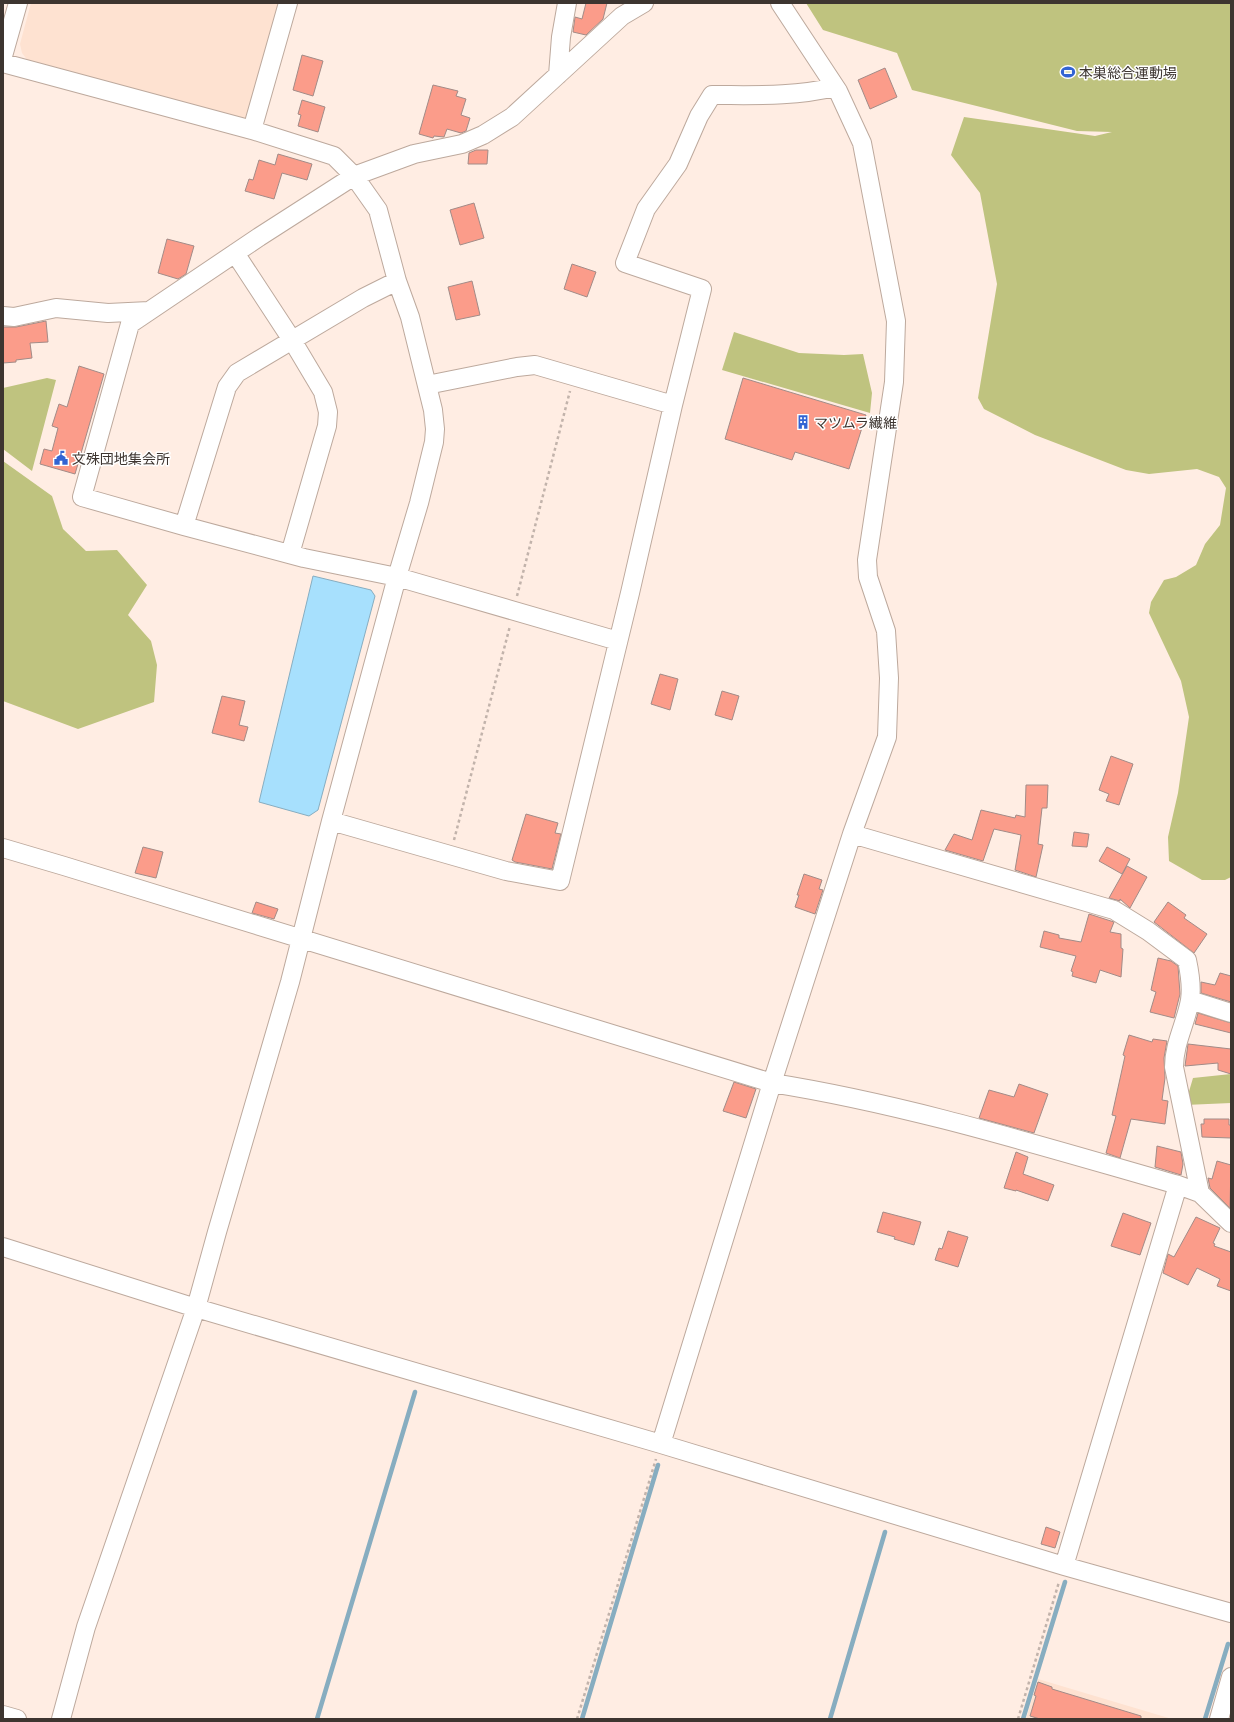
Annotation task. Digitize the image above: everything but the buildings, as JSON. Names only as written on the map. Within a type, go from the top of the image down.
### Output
[{"type":"street","points":[[3,56],[18,3]]},
{"type":"street","points":[[252,130],[288,3]]},
{"type":"street","points":[[558,76],[561,37],[566,3]]},
{"type":"street","points":[[618,641],[397,577],[290,554],[184,526],[82,496],[130,324],[152,311],[236,253],[354,176],[414,154],[462,144],[483,135],[512,118],[622,16],[644,3]]},
{"type":"street","points":[[661,1444],[772,1082],[852,834],[887,737],[889,678],[886,631],[868,577],[867,560],[894,382],[896,321],[862,143],[838,91],[780,3]]},
{"type":"street","points":[[3,63],[252,130],[334,156],[354,176],[378,210],[397,281],[410,317],[433,410],[434,442],[420,503],[397,577],[331,821],[302,938],[196,1308],[86,1627],[61,1719]]},
{"type":"street","points":[[331,821],[506,871],[560,881],[702,289],[625,263],[646,209],[678,164],[699,116],[712,95],[796,94],[810,93],[835,87]]},
{"type":"street","points":[[236,253],[292,340],[323,392],[328,412],[327,426],[290,554]]},
{"type":"street","points":[[184,526],[227,387],[237,374],[363,298],[397,281]]},
{"type":"street","points":[[3,316],[14,317],[56,308],[108,313],[152,311]]},
{"type":"street","points":[[427,385],[517,367],[535,366],[673,405]]},
{"type":"street","points":[[852,834],[1114,910],[1187,960],[1191,978],[1190,1000],[1174,1054],[1174,1067],[1200,1193]]},
{"type":"street","points":[[3,848],[772,1082],[827,1092],[953,1122],[1178,1185],[1200,1193],[1231,1223]]},
{"type":"street","points":[[1190,1000],[1231,1012]]},
{"type":"street","points":[[1064,1566],[1178,1185]]},
{"type":"street","points":[[3,1247],[196,1308],[661,1444],[1064,1566],[1231,1613]]},
{"type":"street","points":[[1219,1719],[1231,1677]]},
{"type":"street","points":[[3,1715],[17,1719]]},
{"type":"path","points":[[577,1719],[661,1444]]},
{"type":"path","points":[[1018,1719],[1064,1566]]},
{"type":"shaded area","points":[[31,3],[281,3],[249,123],[28,61],[22,53],[20,44]]},
{"type":"shaded area","points":[[1038,1679],[1172,1719],[1026,1719]]},
{"type":"green space","points":[[806,3],[1231,3],[1231,877],[1225,880],[1202,880],[1169,861],[1168,837],[1178,793],[1189,717],[1181,681],[1149,613],[1151,602],[1164,580],[1176,577],[1196,565],[1205,544],[1220,525],[1226,488],[1219,477],[1197,469],[1149,474],[1126,470],[1035,435],[984,409],[978,398],[997,284],[980,193],[951,155],[964,117],[1095,136],[1112,132],[1077,131],[912,90],[897,53],[823,30]]},
{"type":"green space","points":[[734,332],[799,353],[844,355],[863,354],[872,393],[870,413],[722,370]]},
{"type":"green space","points":[[47,378],[56,380],[32,471],[3,449],[3,388]]},
{"type":"green space","points":[[3,461],[52,496],[63,529],[86,551],[117,550],[147,585],[128,615],[151,641],[157,665],[154,702],[78,729],[3,701]]},
{"type":"green space","points":[[1231,1074],[1231,1103],[1185,1105],[1193,1078]]},
{"type":"water","points":[[313,576],[371,590],[375,596],[318,810],[309,816],[259,802]]},
{"type":"waterway","points":[[317,1719],[415,1392]]},
{"type":"waterway","points":[[582,1719],[658,1465]]},
{"type":"waterway","points":[[830,1719],[885,1532]]},
{"type":"waterway","points":[[1023,1719],[1065,1582]]},
{"type":"waterway","points":[[1205,1719],[1228,1644]]},
{"type":"place","name":"本巣総合運動場","points":[[1068,72]]},
{"type":"place","name":"マツムラ繊維","points":[[803,422]]},
{"type":"place","name":"文殊団地集会所","points":[[61,458]]}]
